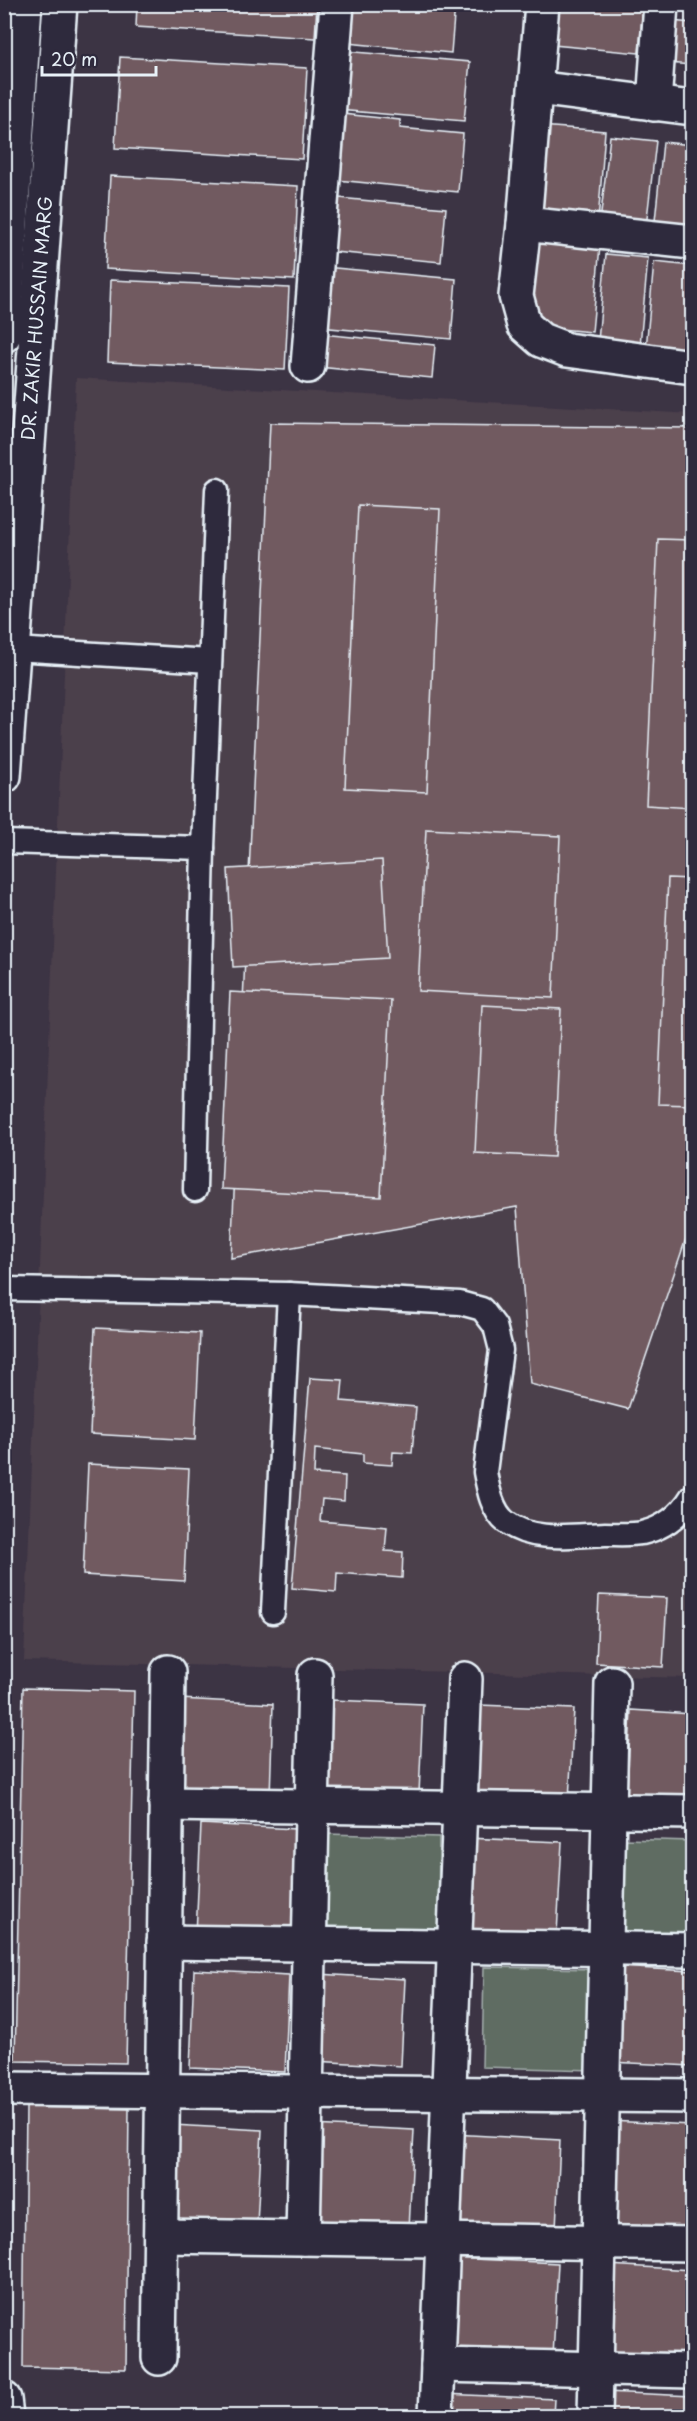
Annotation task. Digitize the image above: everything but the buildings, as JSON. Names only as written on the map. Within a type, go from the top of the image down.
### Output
[{"type":"street","name":"DR. ZAKIR HUSSAIN MARG","points":[[4,335],[25,4]]},
{"type":"street","name":"DR. ZAKIR HUSSAIN MARG","points":[[4,776],[60,4]]},
{"type":"street","points":[[308,366],[337,4]]},
{"type":"street","points":[[542,4],[516,296],[524,325],[542,340],[567,350],[693,367]]},
{"type":"street","points":[[654,104],[661,4]]},
{"type":"street","points":[[536,88],[693,108]]},
{"type":"street","points":[[524,225],[693,242]]},
{"type":"street","points":[[159,2358],[168,1672]]},
{"type":"street","points":[[303,2238],[315,1675]]},
{"type":"street","points":[[436,2416],[465,1679]]},
{"type":"street","points":[[596,2416],[612,1683]]},
{"type":"street","points":[[166,1804],[693,1812]]},
{"type":"street","points":[[164,1942],[693,1950]]},
{"type":"street","points":[[4,2089],[693,2096]]},
{"type":"street","points":[[161,2236],[693,2244]]},
{"type":"street","points":[[438,2365],[693,2371]]},
{"type":"street","points":[[4,2399],[6,2416]]},
{"type":"lane","points":[[195,1190],[203,848],[217,490]]},
{"type":"lane","points":[[14,648],[210,661]]},
{"type":"lane","points":[[4,842],[203,848]]},
{"type":"lane","points":[[4,1288],[289,1294],[460,1303],[482,1309],[495,1326],[501,1350],[485,1472],[495,1505],[504,1521],[522,1531],[543,1535],[642,1533],[663,1524],[683,1511],[693,1496]]},
{"type":"lane","points":[[273,1612],[289,1294]]},
{"type":"shaded area","points":[[76,378],[692,414],[692,1678],[24,1661]]},
{"type":"green space","points":[[326,1834],[439,1837],[438,1938],[325,1935]]},
{"type":"green space","points":[[624,1839],[692,1841],[692,1941],[622,1940]]},
{"type":"green space","points":[[484,1967],[597,1969],[595,2070],[482,2067]]}]
